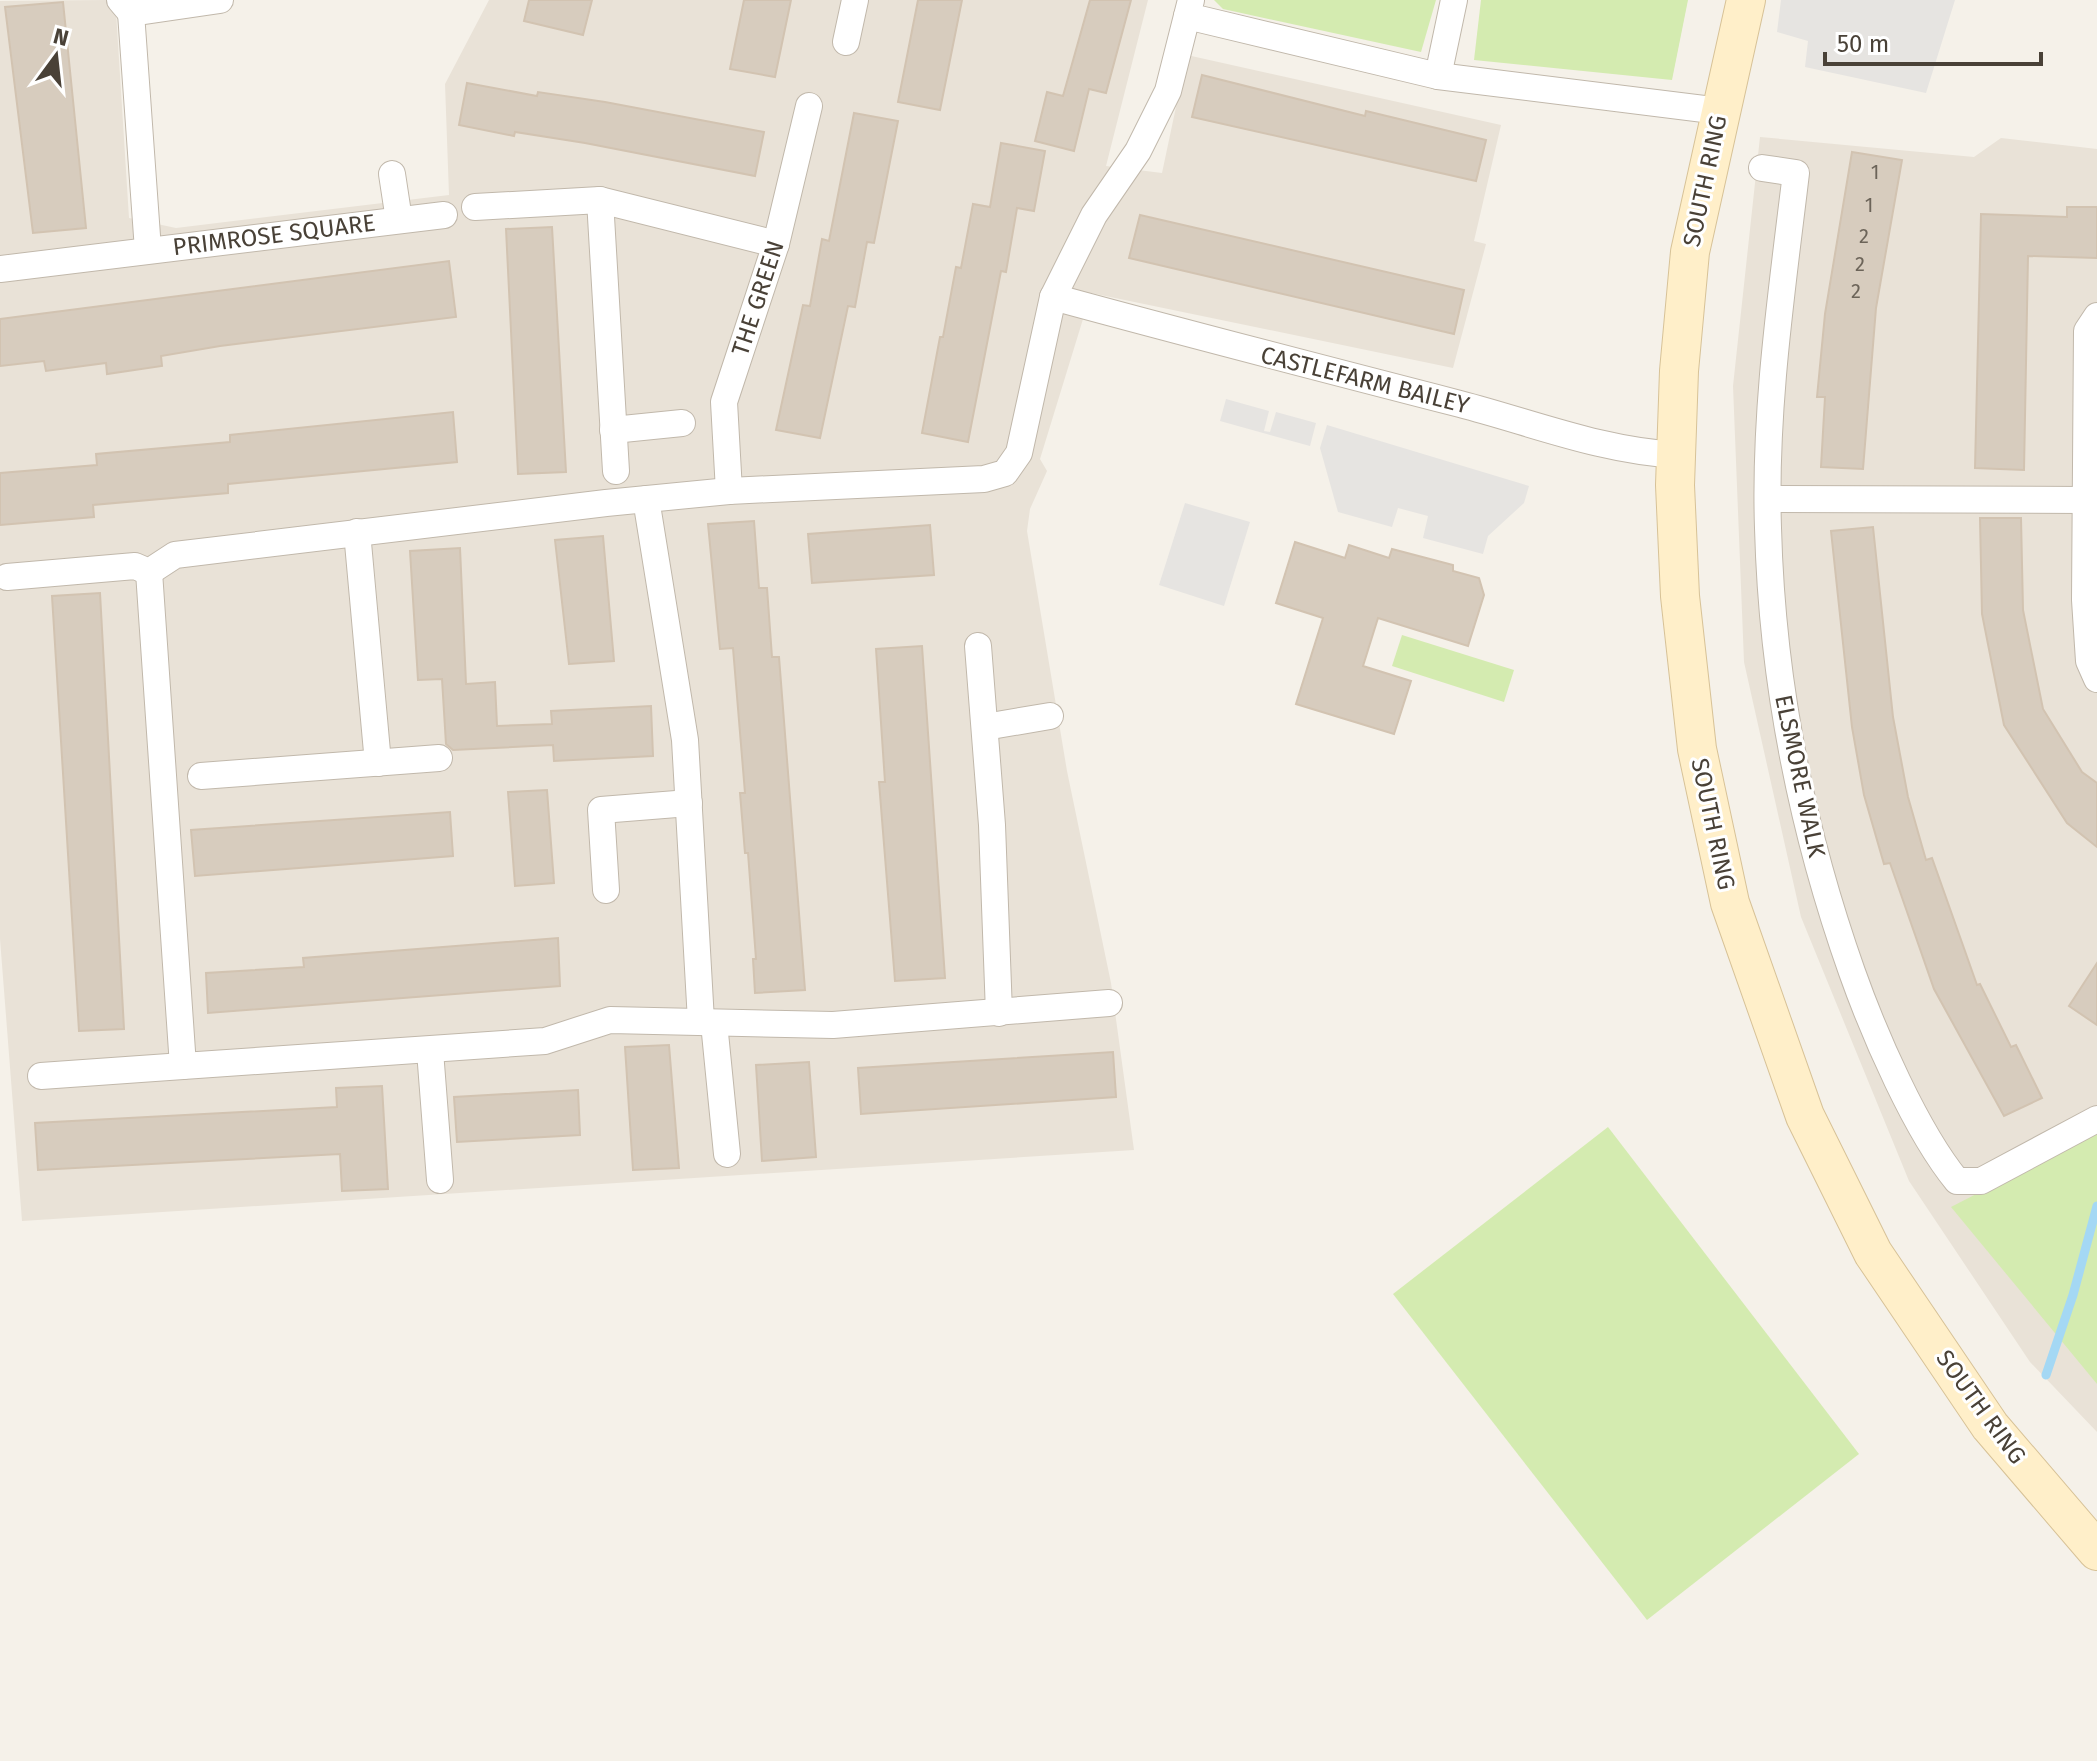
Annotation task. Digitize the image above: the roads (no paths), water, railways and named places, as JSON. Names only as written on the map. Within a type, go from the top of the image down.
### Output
[{"type":"main road","name":"SOUTH RING","points":[[1746,0],[1690,252],[1679,371],[1675,485],[1680,596],[1697,749],[1730,903],[1805,1116],[1882,1265],[1990,1426],[2097,1551]]},
{"type":"street","points":[[126,7],[220,0]]},
{"type":"street","points":[[846,42],[855,0]]},
{"type":"street","points":[[1438,76],[1454,0]]},
{"type":"street","name":"PRIMROSE SQUARE","points":[[126,7],[148,250]]},
{"type":"street","points":[[149,572],[175,555],[357,532],[729,491],[984,479],[1005,473],[1019,453],[1053,297],[1094,215],[1138,151],[1168,91],[1189,8],[1438,76],[1720,111]]},
{"type":"street","name":"THE GREEN","points":[[729,491],[724,402],[776,244],[809,106]]},
{"type":"street","name":"ELSMORE WALK","points":[[1762,168],[1796,173],[1776,340],[1768,499],[1773,621],[1787,736],[1827,902],[1868,1018],[1939,1160],[1957,1181],[1981,1181],[2097,1119]]},
{"type":"street","name":"PRIMROSE SQUARE","points":[[392,174],[399,220]]},
{"type":"street","points":[[600,200],[616,471]]},
{"type":"street","points":[[475,207],[600,200],[776,244]]},
{"type":"street","name":"PRIMROSE SQUARE","points":[[0,269],[444,215]]},
{"type":"street","name":"CASTLEFARM BAILEY","points":[[1053,297],[1462,404],[1594,443],[1636,452],[1678,455]]},
{"type":"street","points":[[2097,316],[2087,331],[2086,500],[2091,601],[2089,661],[2097,679]]},
{"type":"street","points":[[613,430],[682,423]]},
{"type":"street","points":[[646,499],[685,740],[708,1022],[727,1154]]},
{"type":"street","points":[[1768,499],[2086,500]]},
{"type":"street","points":[[357,532],[378,763]]},
{"type":"street","points":[[7,577],[135,566],[149,572]]},
{"type":"street","points":[[149,572],[183,1066]]},
{"type":"street","points":[[978,646],[999,1013]]},
{"type":"street","points":[[985,727],[1050,716]]},
{"type":"street","points":[[201,776],[439,758]]},
{"type":"street","points":[[606,890],[601,810],[689,803]]},
{"type":"street","points":[[41,1076],[545,1041],[610,1020],[833,1025],[1109,1003]]},
{"type":"street","points":[[430,1051],[440,1180]]},
{"type":"waterway","points":[[2046,1375],[2073,1295],[2097,1206]]}]
